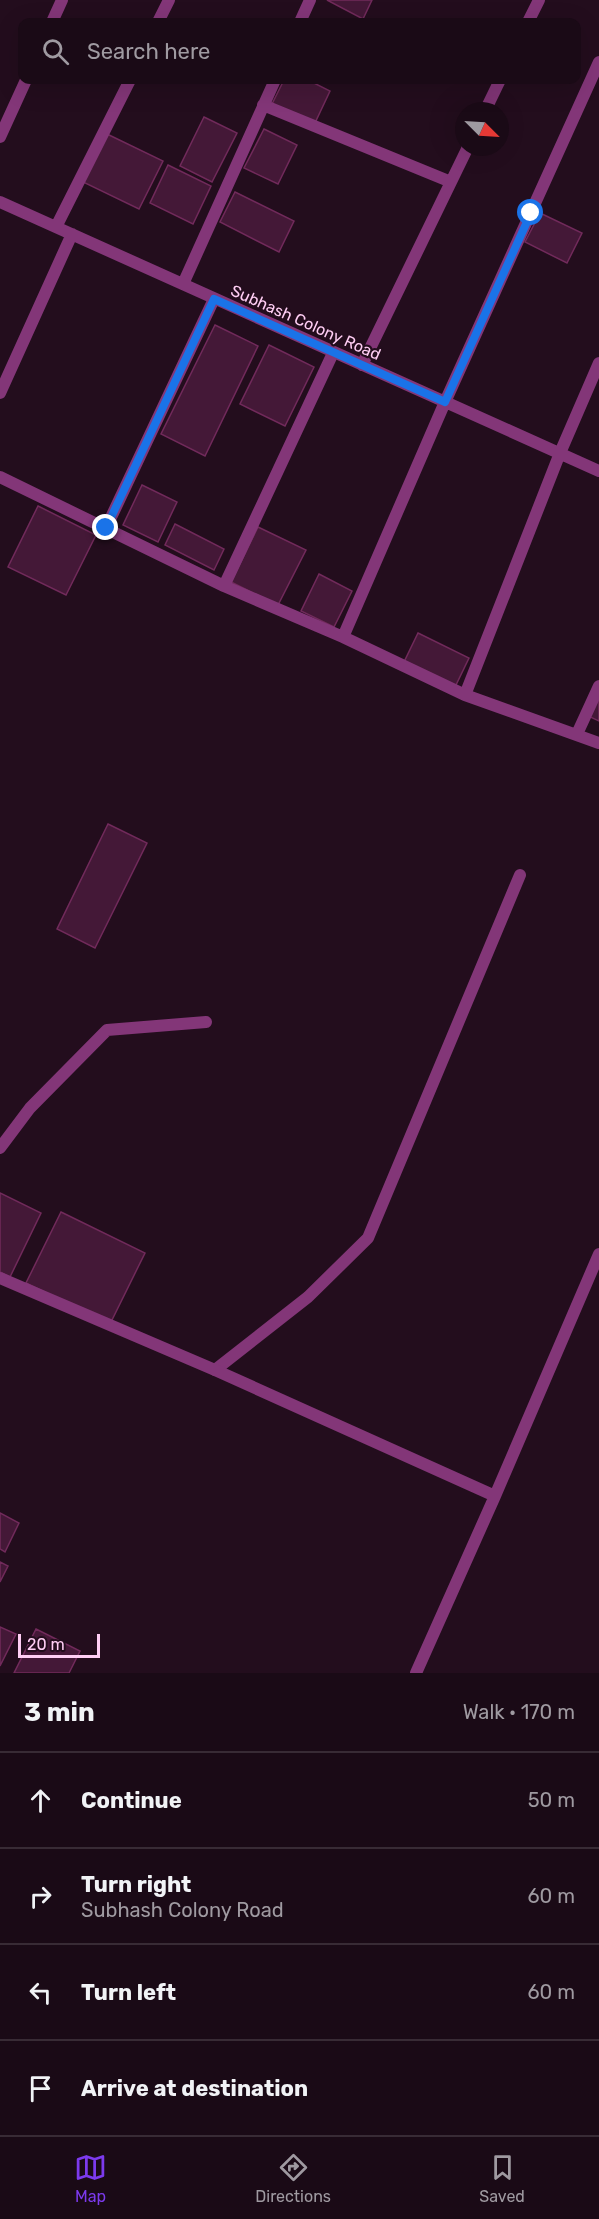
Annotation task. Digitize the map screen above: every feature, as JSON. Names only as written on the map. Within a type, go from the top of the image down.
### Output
[{"type":"street","points":[[54,18],[62,0]]},
{"type":"street","points":[[160,18],[170,0]]},
{"type":"street","points":[[302,18],[310,0]]},
{"type":"street","points":[[530,18],[539,0]]},
{"type":"street","points":[[343,638],[445,402],[599,62]]},
{"type":"street","points":[[0,137],[24,84]]},
{"type":"street","points":[[56,227],[128,84]]},
{"type":"street","points":[[183,285],[273,84]]},
{"type":"street","points":[[489,102],[498,84]]},
{"type":"street","points":[[263,105],[451,182]]},
{"type":"street","points":[[362,365],[464,156]]},
{"type":"street","name":"Subhash Colony Road","points":[[0,202],[599,471]]},
{"type":"street","points":[[0,393],[72,234]]},
{"type":"street","points":[[106,528],[214,299]]},
{"type":"street","points":[[224,586],[333,352]]},
{"type":"street","points":[[465,695],[560,453],[599,363]]},
{"type":"street","points":[[0,477],[224,586],[465,695],[599,743]]},
{"type":"street","points":[[577,734],[599,686]]},
{"type":"street","points":[[215,1370],[308,1297],[368,1238],[520,875]]},
{"type":"street","points":[[0,1148],[30,1108],[107,1030],[206,1022]]},
{"type":"street","points":[[416,1673],[599,1254]]},
{"type":"street","points":[[0,1278],[215,1370],[495,1496]]},
{"type":"building","points":[[327,0],[372,0],[363,18]]},
{"type":"building","points":[[282,84],[316,84],[330,91],[314,125],[272,104]]},
{"type":"building","points":[[204,117],[237,133],[212,182],[180,166]]},
{"type":"building","points":[[264,129],[297,145],[278,184],[244,168]]},
{"type":"building","points":[[107,134],[163,161],[139,209],[83,182]]},
{"type":"building","points":[[168,165],[211,186],[193,224],[150,203]]},
{"type":"building","points":[[235,192],[294,221],[279,252],[220,222]]},
{"type":"building","points":[[540,213],[582,233],[567,263],[525,242]]},
{"type":"building","points":[[215,325],[258,346],[205,456],[161,434]]},
{"type":"building","points":[[269,345],[314,367],[285,426],[240,404]]},
{"type":"building","points":[[142,485],[177,502],[158,542],[123,525]]},
{"type":"building","points":[[38,506],[96,535],[66,595],[8,567]]},
{"type":"building","points":[[175,524],[224,549],[214,570],[165,545]]},
{"type":"building","points":[[258,527],[306,550],[278,605],[231,582]]},
{"type":"building","points":[[319,574],[352,591],[334,627],[301,611]]},
{"type":"building","points":[[418,633],[469,658],[455,687],[404,662]]},
{"type":"building","points":[[599,692],[599,721],[588,716]]},
{"type":"building","points":[[108,824],[147,843],[95,948],[57,929]]},
{"type":"building","points":[[0,1193],[41,1213],[10,1277],[0,1272]]},
{"type":"building","points":[[61,1212],[145,1253],[110,1324],[26,1283]]},
{"type":"building","points":[[0,1513],[19,1523],[5,1552],[0,1549]]},
{"type":"building","points":[[0,1562],[8,1566],[0,1582]]},
{"type":"building","points":[[0,1627],[16,1634],[0,1666]]},
{"type":"building","points":[[36,1629],[80,1651],[69,1673],[14,1673]]},
{"type":"route","points":[[106,528],[214,299],[445,402],[531,213]]}]
